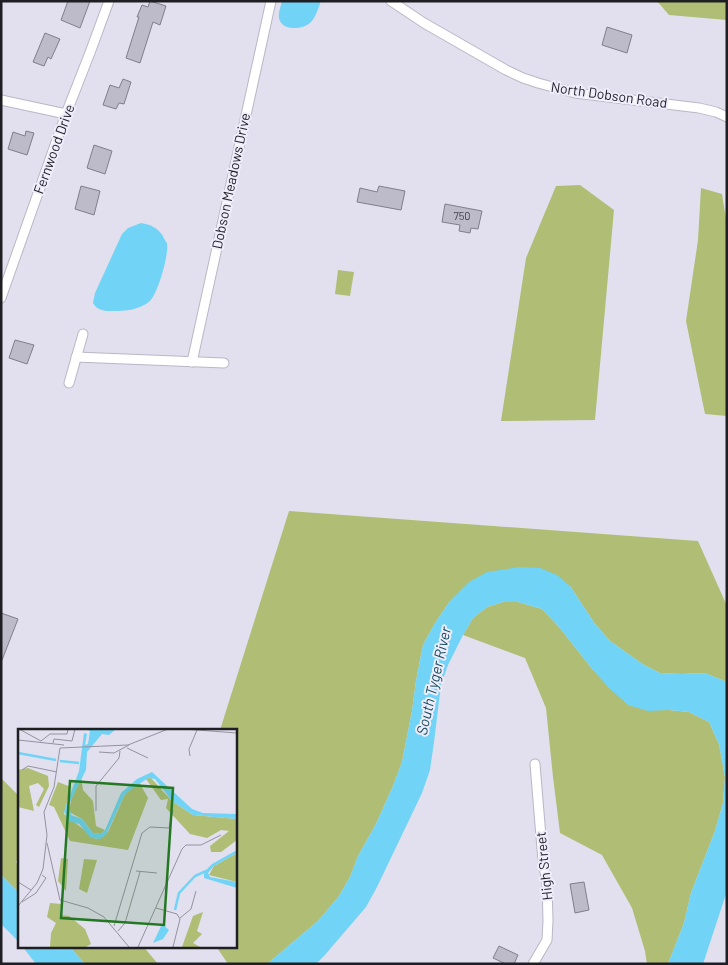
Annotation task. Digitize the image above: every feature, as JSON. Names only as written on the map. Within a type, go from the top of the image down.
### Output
[{"type":"street","name":"Fernwood Drive","points":[[1,298],[66,114],[109,1]]},
{"type":"street","name":"Dobson Meadows Drive","points":[[192,362],[271,1]]},
{"type":"street","name":"North Dobson Road","points":[[391,1],[424,23],[523,78],[568,92],[699,108],[716,112],[727,118]]},
{"type":"street","points":[[1,100],[66,114]]},
{"type":"street","points":[[69,383],[83,334]]},
{"type":"street","points":[[76,357],[224,363]]},
{"type":"street","name":"High Street","points":[[533,964],[547,940],[548,922],[547,883],[543,861],[535,764]]},
{"type":"green space","points":[[657,1],[727,1],[727,20],[669,15]]},
{"type":"green space","points":[[580,185],[614,210],[595,420],[501,421],[526,258],[556,186]]},
{"type":"green space","points":[[701,188],[722,194],[727,225],[727,416],[705,414],[686,321],[698,240]]},
{"type":"green space","points":[[338,270],[354,272],[350,296],[335,294]]},
{"type":"green space","points":[[289,511],[698,541],[727,606],[727,682],[705,673],[660,673],[644,665],[610,641],[595,624],[570,586],[450,601],[423,645],[402,762],[376,824],[358,856],[350,877],[339,896],[318,921],[267,964],[228,964],[217,948],[236,948],[236,729],[220,729]]},
{"type":"green space","points":[[503,602],[518,602],[542,609],[593,670],[669,710],[689,712],[709,722],[719,744],[725,777],[723,803],[715,831],[691,893],[684,923],[668,964],[647,964],[632,908],[602,855],[560,833],[546,708],[525,658],[463,635],[473,618],[487,607]]},
{"type":"green space","points":[[1,778],[18,795],[18,858],[16,862],[18,865],[18,892],[1,875]]},
{"type":"green space","points":[[71,948],[145,948],[158,964],[85,964]]},
{"type":"water","points":[[282,1],[321,1],[310,23],[302,27],[292,28],[284,25],[279,18]]},
{"type":"water","points":[[141,223],[156,228],[167,243],[165,265],[153,297],[146,304],[137,308],[118,311],[99,309],[93,303],[95,293],[122,234],[128,228]]},
{"type":"water","name":"South Tyger River","points":[[520,567],[540,568],[557,575],[570,586],[595,624],[610,641],[644,665],[660,673],[705,673],[727,682],[727,891],[703,964],[668,964],[684,923],[691,893],[715,831],[723,803],[725,777],[719,744],[709,722],[689,712],[669,710],[648,711],[628,705],[610,689],[542,609],[518,602],[503,602],[487,607],[473,618],[448,665],[441,685],[430,770],[422,793],[366,907],[316,964],[267,964],[318,921],[339,896],[350,877],[358,856],[376,824],[402,762],[423,645],[435,623],[450,601],[469,582],[487,572]]},
{"type":"water","points":[[1,875],[18,892],[18,941],[1,924]]},
{"type":"water","points":[[24,948],[71,948],[85,964],[36,964]]},
{"type":"building","points":[[68,1],[90,1],[80,28],[61,20]]},
{"type":"building","points":[[150,1],[166,6],[160,25],[153,22],[140,63],[126,58],[142,5],[148,7]]},
{"type":"building","points":[[607,27],[632,35],[627,53],[602,45]]},
{"type":"building","points":[[45,33],[60,39],[51,59],[48,57],[44,66],[33,62]]},
{"type":"building","points":[[123,79],[131,82],[124,104],[119,103],[116,109],[103,105],[110,85],[119,88]]},
{"type":"building","points":[[26,131],[34,133],[27,155],[8,149],[13,132],[25,136]]},
{"type":"building","points":[[94,145],[112,151],[105,174],[87,168]]},
{"type":"building","points":[[81,186],[100,191],[94,215],[75,209]]},
{"type":"building","points":[[379,186],[405,191],[401,210],[357,202],[360,188],[377,192]]},
{"type":"building","points":[[445,204],[482,211],[478,229],[471,228],[470,233],[459,231],[460,225],[442,222]]},
{"type":"building","points":[[15,340],[34,345],[27,364],[9,358]]},
{"type":"building","points":[[1,613],[18,619],[2,660],[1,660]]},
{"type":"building","points":[[584,882],[589,910],[575,913],[570,884]]},
{"type":"building","points":[[499,946],[518,955],[514,964],[506,964],[493,958]]}]
